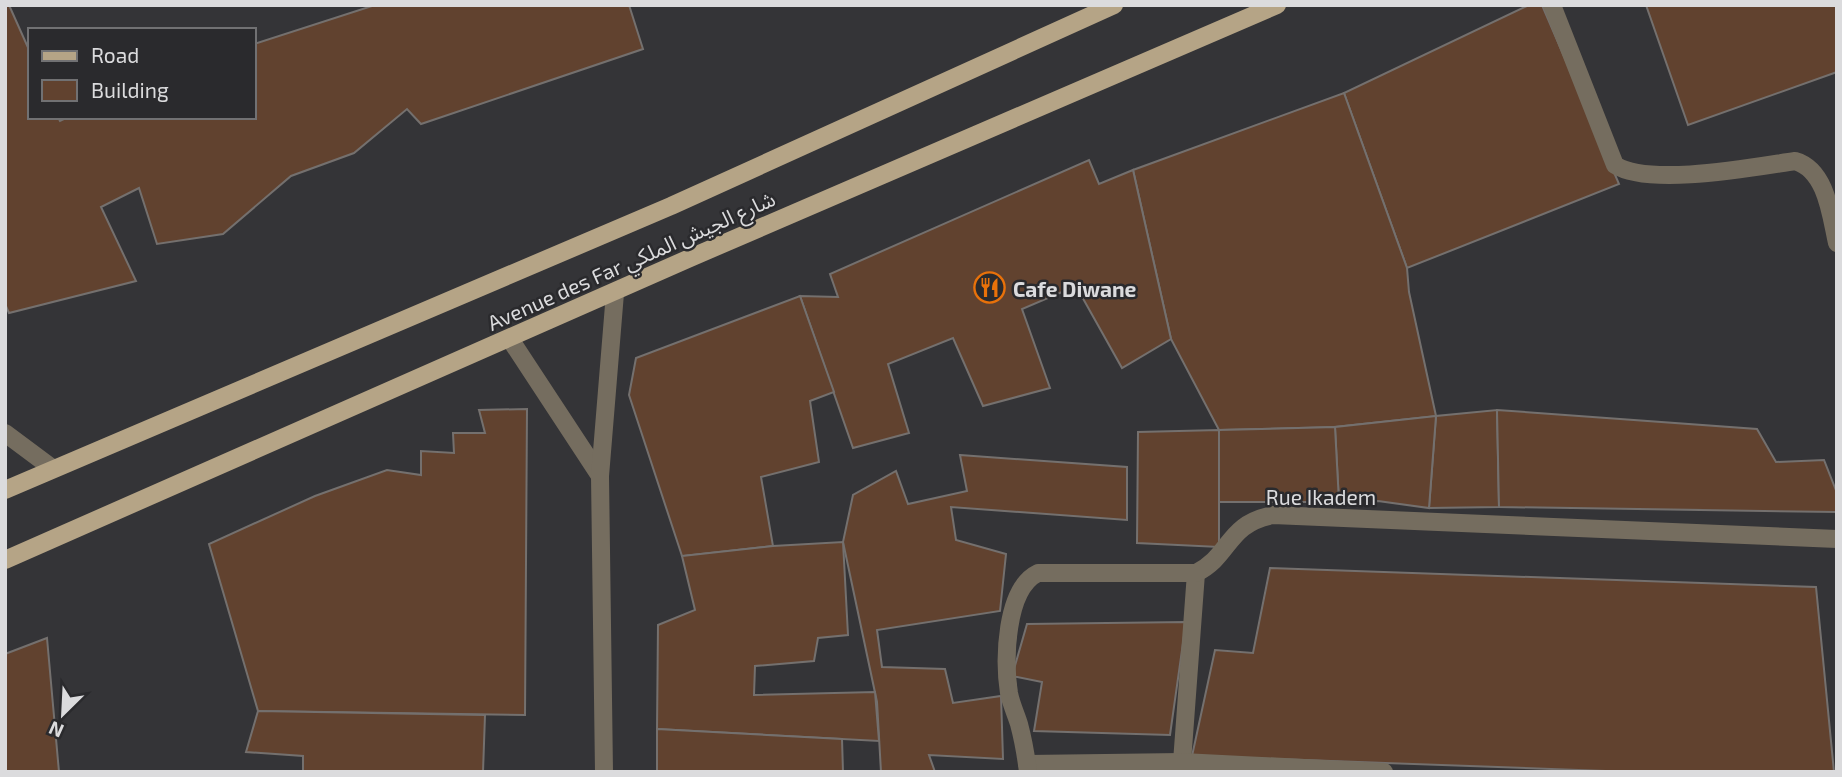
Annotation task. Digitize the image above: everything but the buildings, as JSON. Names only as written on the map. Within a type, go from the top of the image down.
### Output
[{"type":"main road","name":"Avenue des Far شارع الجيش الملكي","points":[[5,490],[671,206],[1114,5]]},
{"type":"main road","name":"Avenue des Far شارع الجيش الملكي","points":[[5,560],[690,258],[1277,5]]},
{"type":"street","points":[[1552,5],[1615,165],[1625,171],[1658,174],[1707,173],[1801,163],[1816,176],[1823,191],[1837,243]]},
{"type":"street","points":[[604,772],[600,477],[615,293]]},
{"type":"street","points":[[510,339],[600,477]]},
{"type":"street","points":[[5,433],[52,468]]},
{"type":"street","name":"Rue Ikadem","points":[[1196,573],[1213,561],[1245,525],[1255,519],[1273,515],[1837,539]]},
{"type":"street","points":[[1182,762],[1196,573],[1065,572],[1038,573],[1030,577],[1021,588],[1011,617],[1007,672],[1027,768],[1182,762],[1384,772]]},
{"type":"place","name":"Cafe Diwane","points":[[990,288]]}]
